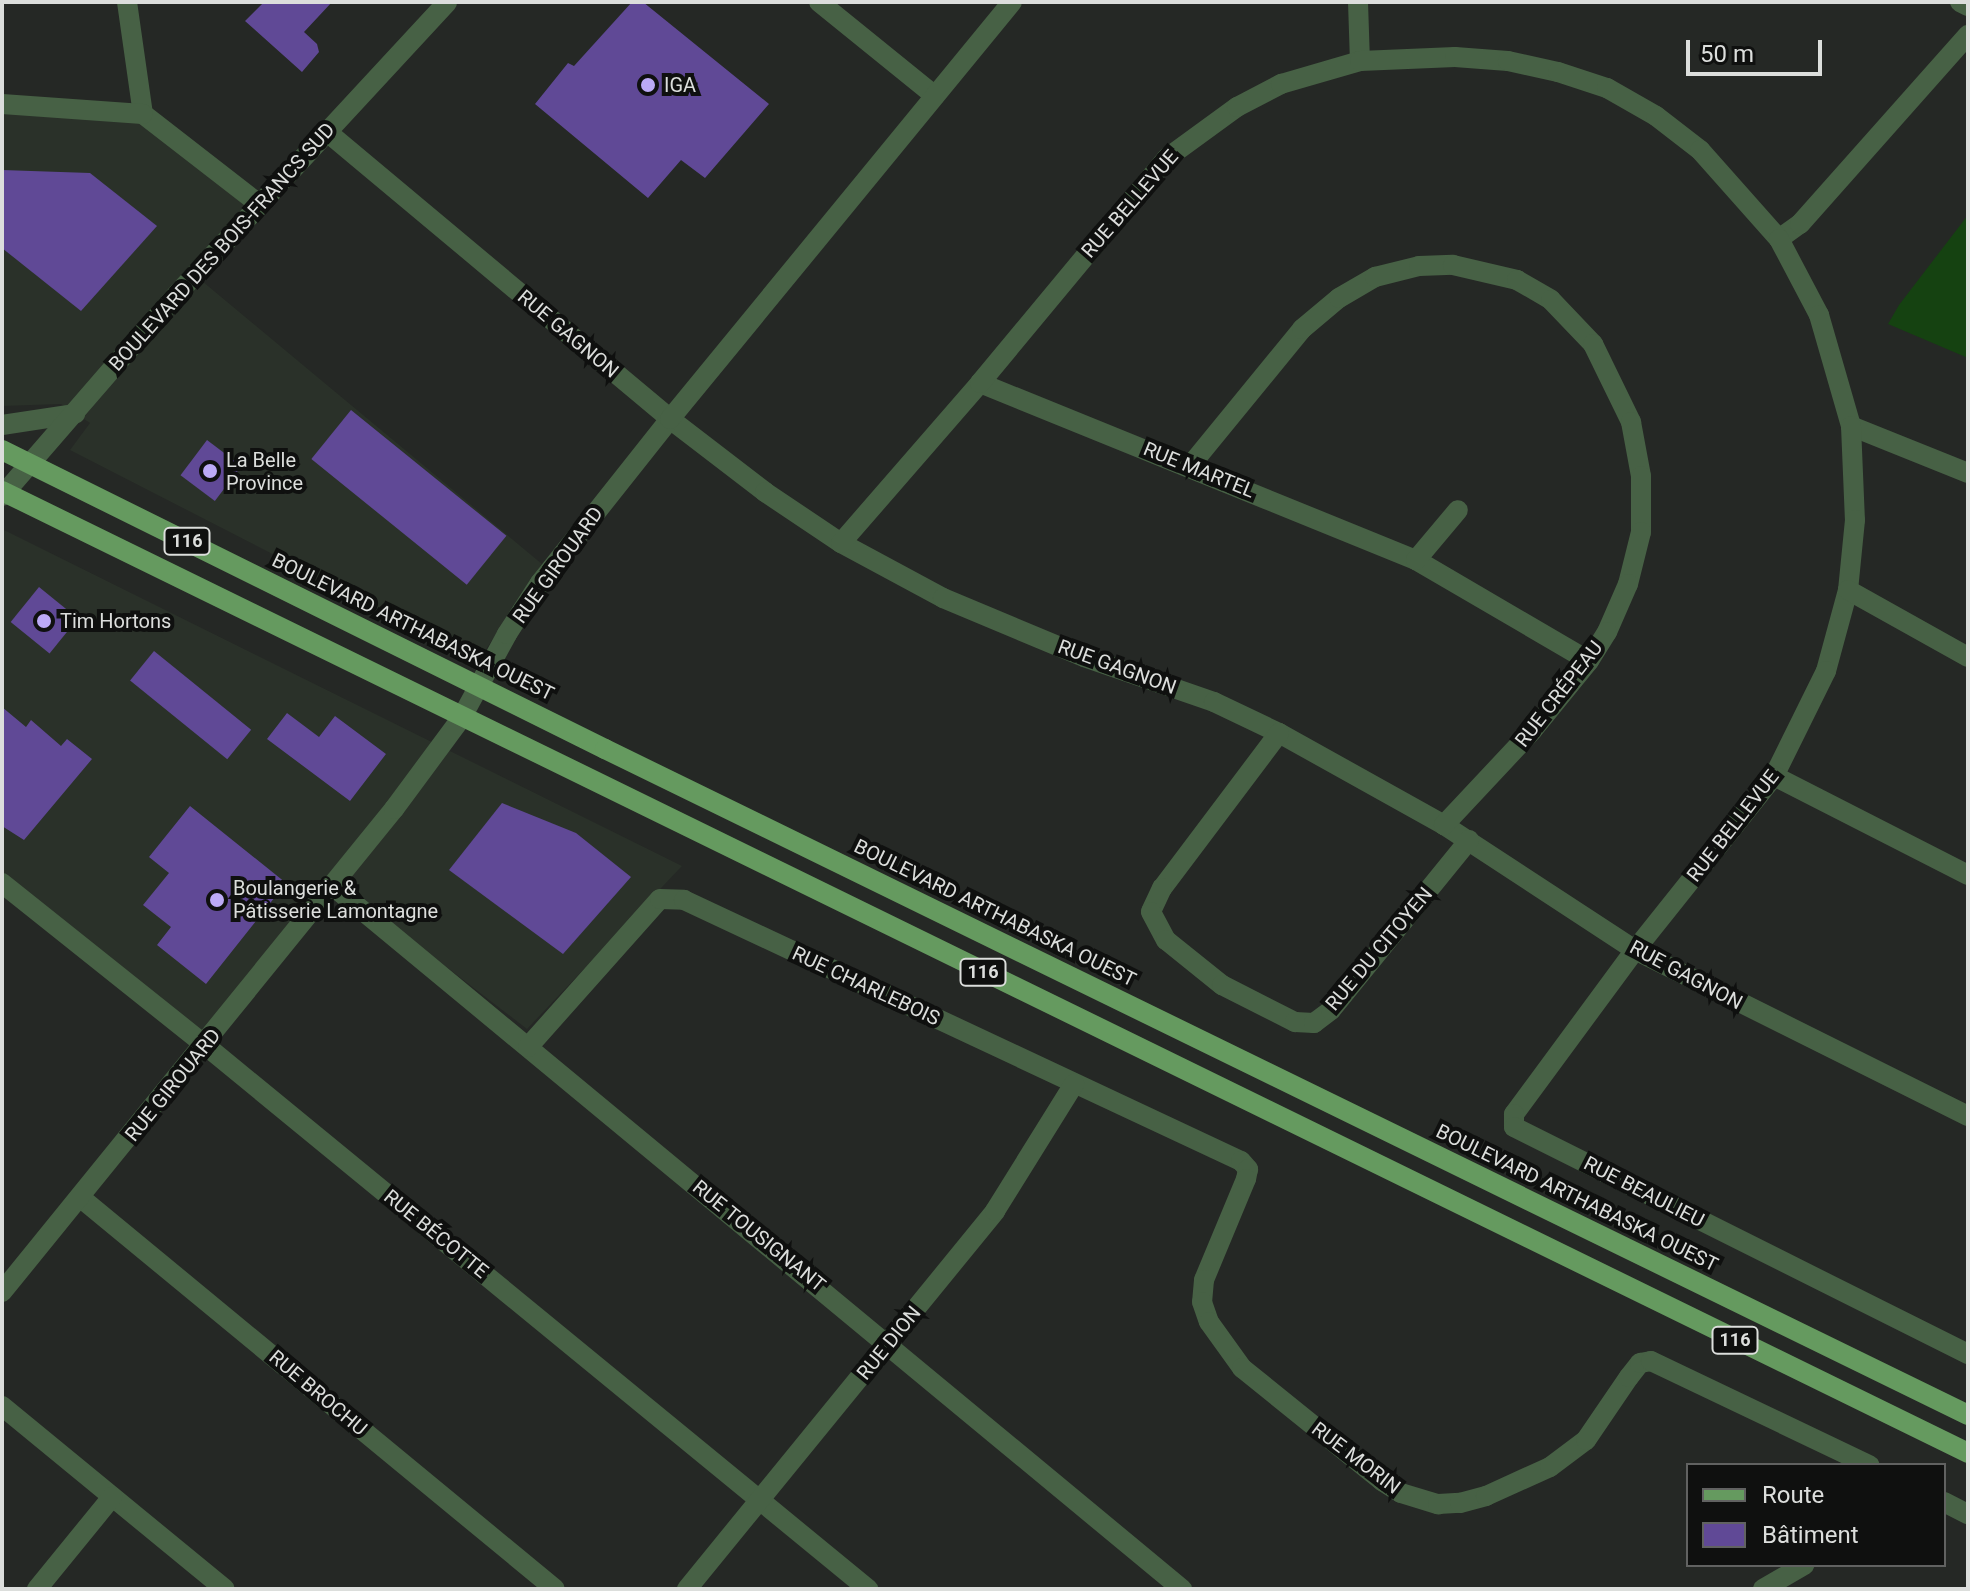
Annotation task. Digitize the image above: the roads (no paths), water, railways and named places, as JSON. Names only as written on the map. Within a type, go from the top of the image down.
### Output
[{"type":"main road","name":"BOULEVARD ARTHABASKA OUEST","points":[[2,450],[481,688],[1968,1415]]},
{"type":"main road","name":"116","points":[[3,493],[1968,1453]]},
{"type":"street","points":[[127,2],[143,114]]},
{"type":"street","name":"BOULEVARD DES BOIS-FRANCS SUD","points":[[3,493],[259,204],[447,2]]},
{"type":"street","points":[[819,2],[935,96]]},
{"type":"street","name":"RUE GIROUARD","points":[[2,1292],[334,887],[462,717],[481,688],[507,634],[540,583],[670,419],[1012,2]]},
{"type":"street","points":[[1358,2],[1360,61]]},
{"type":"street","points":[[1960,2],[1968,6]]},
{"type":"street","points":[[1779,239],[1800,224],[1968,35]]},
{"type":"street","name":"RUE BELLEVUE","points":[[841,543],[980,383],[1167,158],[1237,107],[1281,84],[1360,61],[1455,57],[1508,61],[1607,88],[1656,116],[1700,150],[1779,239],[1819,315],[1851,426],[1855,520],[1848,590],[1826,671],[1774,776],[1635,950]]},
{"type":"street","points":[[2,104],[143,114],[259,204]]},
{"type":"street","name":"RUE GAGNON","points":[[326,131],[670,419],[765,492],[841,543],[943,598],[1084,657],[1214,702],[1279,733],[1469,840],[1635,950],[1968,1116]]},
{"type":"street","name":"RUE CRÉPEAU","points":[[1190,466],[1302,329],[1339,298],[1375,277],[1419,266],[1453,265],[1517,280],[1551,300],[1593,344],[1631,422],[1641,476],[1641,532],[1628,584],[1607,632],[1589,661],[1532,731],[1444,825]]},
{"type":"street","name":"RUE MARTEL","points":[[980,383],[1416,560],[1589,661]]},
{"type":"street","points":[[2,425],[75,414]]},
{"type":"street","points":[[1851,426],[1968,473]]},
{"type":"street","points":[[1416,560],[1458,510]]},
{"type":"street","points":[[1848,590],[1968,657]]},
{"type":"street","name":"RUE DU CITOYEN","points":[[1279,733],[1162,888],[1151,912],[1166,940],[1222,985],[1295,1022],[1314,1023],[1331,1010],[1469,840]]},
{"type":"street","points":[[1774,776],[1968,875]]},
{"type":"street","name":"RUE BÉCOTTE","points":[[2,883],[205,1045],[868,1589]]},
{"type":"street","name":"RUE TOUSIGNANT","points":[[334,887],[889,1343],[1182,1589]]},
{"type":"street","name":"RUE CHARLEBOIS","points":[[528,1047],[651,907],[660,899],[673,896],[1241,1161],[1248,1169]]},
{"type":"street","name":"RUE BEAULIEU","points":[[1635,950],[1514,1114],[1514,1127],[1968,1354]]},
{"type":"street","name":"RUE DION","points":[[687,1589],[995,1211],[1074,1084]]},
{"type":"street","name":"RUE MORIN","points":[[1248,1169],[1204,1280],[1202,1302],[1209,1322],[1242,1368],[1401,1493],[1419,1501],[1460,1503],[1486,1496],[1550,1467],[1586,1440],[1640,1363],[1651,1361],[1865,1463]]},
{"type":"street","name":"RUE BROCHU","points":[[81,1198],[555,1589]]},
{"type":"street","points":[[2,1406],[225,1589]]},
{"type":"street","points":[[37,1589],[112,1497]]},
{"type":"street","points":[[1946,1503],[1968,1514]]},
{"type":"street","points":[[1763,1589],[1801,1567]]},
{"type":"place","name":"IGA","points":[[648,85]]},
{"type":"place","name":"La Belle Province","points":[[210,471]]},
{"type":"place","name":"Tim Hortons","points":[[44,621]]},
{"type":"place","name":"Boulangerie & Pâtisserie Lamontagne","points":[[217,900]]}]
